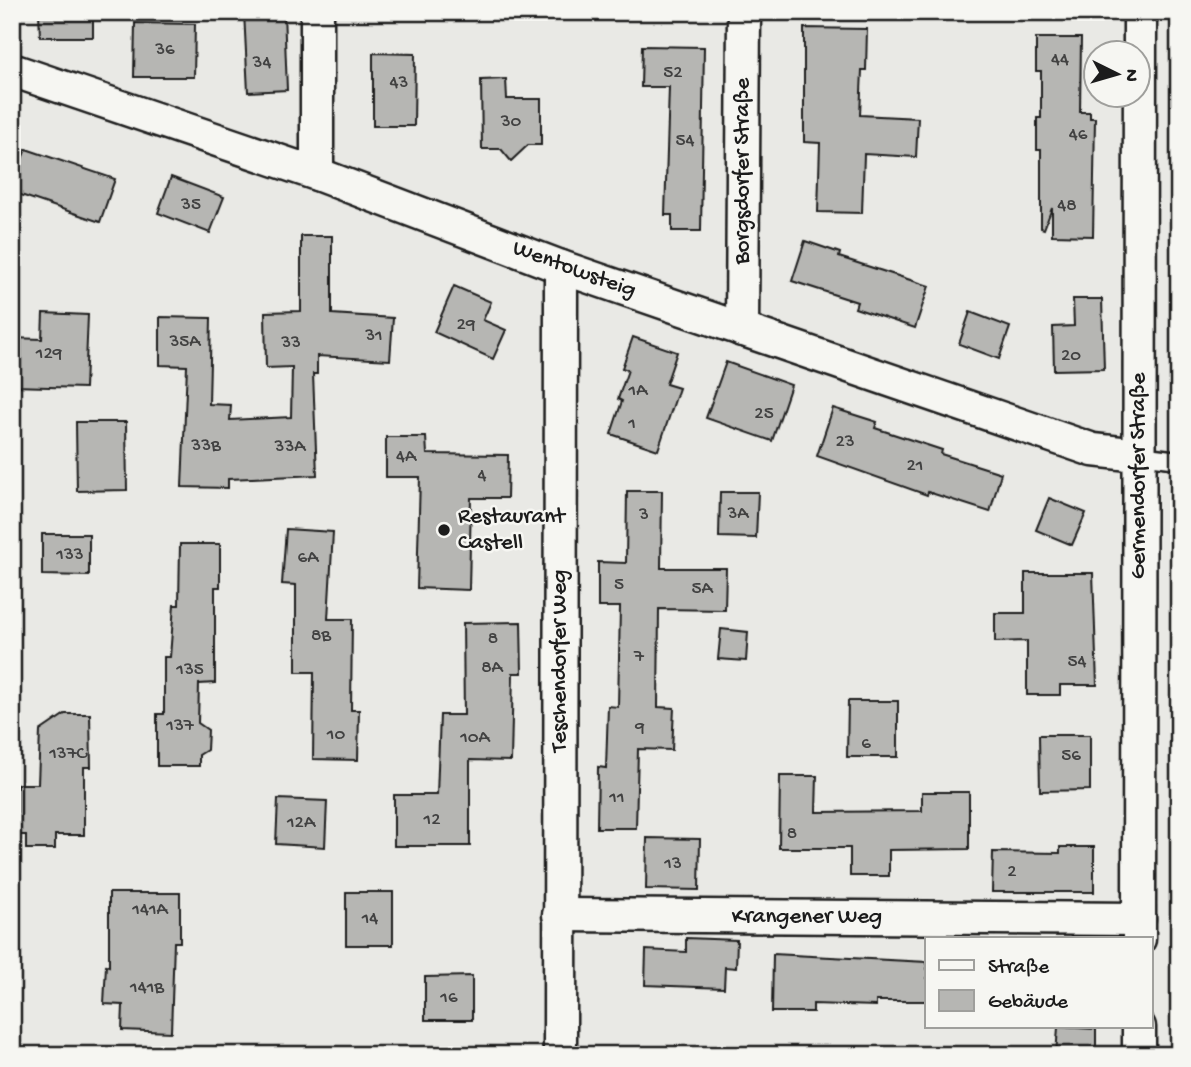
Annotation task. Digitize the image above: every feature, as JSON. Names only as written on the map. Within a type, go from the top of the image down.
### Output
[{"type":"street","points":[[317,12],[317,174]]},
{"type":"street","name":"Borgsdorfer Straße","points":[[742,330],[744,12]]},
{"type":"street","name":"Germendorfer Straße","points":[[1139,929],[1140,12]]},
{"type":"street","name":"Wentowsteig","points":[[12,70],[317,174],[561,267],[1093,450],[1139,455]]},
{"type":"street","name":"Teschendorfer Weg","points":[[560,1055],[561,267]]},
{"type":"street","name":"Krangener Weg","points":[[559,915],[1139,929]]},
{"type":"street","points":[[1139,1028],[1139,1055]]},
{"type":"lane","points":[[1139,455],[1179,460]]},
{"type":"building","points":[[39,12],[93,12],[93,37],[40,37]]},
{"type":"building","points":[[244,12],[284,12],[287,90],[248,92]]},
{"type":"building","points":[[135,23],[195,24],[194,77],[134,77]]},
{"type":"building","points":[[804,28],[867,29],[866,70],[862,70],[860,115],[918,118],[916,157],[864,154],[862,213],[818,212],[820,143],[804,142]]},
{"type":"building","points":[[1036,38],[1081,38],[1080,112],[1090,112],[1090,118],[1095,118],[1093,236],[1052,235],[1052,208],[1044,229],[1041,228],[1041,150],[1037,150],[1037,118],[1041,118],[1041,71],[1036,71]]},
{"type":"building","points":[[642,46],[704,47],[701,231],[672,231],[672,215],[665,215],[669,87],[641,87]]},
{"type":"building","points":[[373,53],[415,54],[414,126],[373,126]]},
{"type":"building","points":[[506,79],[507,99],[541,99],[541,145],[528,145],[511,161],[501,149],[482,149],[481,80]]},
{"type":"building","points":[[26,149],[115,179],[100,222],[12,192],[12,167],[18,169]]},
{"type":"building","points":[[171,177],[224,197],[210,233],[158,213]]},
{"type":"building","points":[[301,236],[332,236],[332,314],[393,318],[390,360],[317,356],[317,374],[313,374],[317,475],[228,479],[228,488],[182,487],[187,366],[160,365],[160,317],[211,318],[209,404],[231,405],[230,420],[291,417],[292,367],[266,368],[265,312],[301,311]]},
{"type":"building","points":[[805,241],[840,253],[839,257],[929,286],[915,328],[855,308],[857,302],[792,281]]},
{"type":"building","points":[[454,286],[491,302],[483,320],[506,330],[493,359],[434,332]]},
{"type":"building","points":[[1073,299],[1102,299],[1104,369],[1054,370],[1053,327],[1074,326]]},
{"type":"building","points":[[970,312],[1010,327],[999,359],[959,344]]},
{"type":"building","points":[[43,313],[88,315],[85,388],[12,386],[12,338],[42,339]]},
{"type":"building","points":[[633,337],[677,352],[666,384],[679,388],[658,450],[611,434],[622,401],[618,399],[628,370],[622,368]]},
{"type":"building","points":[[726,362],[791,385],[772,441],[706,418]]},
{"type":"building","points":[[833,408],[877,422],[875,428],[942,450],[941,454],[1001,473],[990,512],[928,492],[927,495],[817,456]]},
{"type":"building","points":[[76,422],[126,422],[127,490],[77,491]]},
{"type":"building","points":[[386,437],[426,437],[427,454],[508,455],[507,498],[471,498],[469,590],[417,588],[420,477],[386,477]]},
{"type":"building","points":[[627,491],[662,491],[661,568],[726,568],[725,610],[659,609],[658,707],[674,708],[672,750],[638,749],[636,828],[597,828],[598,767],[606,768],[608,706],[618,707],[620,607],[598,607],[598,562],[626,563]]},
{"type":"building","points":[[720,492],[758,492],[756,538],[719,537]]},
{"type":"building","points":[[1049,498],[1086,513],[1072,545],[1036,530]]},
{"type":"building","points":[[286,529],[333,532],[328,619],[352,619],[351,710],[359,710],[358,760],[313,759],[314,672],[296,672],[296,585],[282,584]]},
{"type":"building","points":[[42,534],[89,534],[89,576],[42,575]]},
{"type":"building","points":[[180,544],[220,544],[220,587],[215,587],[215,683],[199,684],[198,723],[208,730],[207,750],[199,755],[199,766],[157,766],[157,714],[164,714],[164,657],[170,657],[174,605],[179,605]]},
{"type":"building","points":[[1025,573],[1093,573],[1097,685],[1060,685],[1060,695],[1027,695],[1027,641],[995,642],[995,613],[1025,613]]},
{"type":"building","points":[[521,622],[522,673],[513,673],[511,761],[470,760],[470,846],[394,846],[394,795],[437,795],[440,715],[464,715],[463,623]]},
{"type":"building","points":[[721,629],[748,632],[746,661],[718,659]]},
{"type":"building","points":[[848,701],[898,701],[898,757],[847,757]]},
{"type":"building","points":[[65,714],[90,714],[91,767],[84,767],[84,835],[55,835],[55,849],[26,849],[26,835],[17,835],[17,784],[38,784],[40,731]]},
{"type":"building","points":[[1039,735],[1090,735],[1090,790],[1040,791]]},
{"type":"building","points":[[780,776],[817,776],[816,812],[922,811],[922,792],[969,792],[969,849],[889,850],[889,876],[850,876],[850,848],[779,848]]},
{"type":"building","points":[[278,799],[327,801],[325,847],[276,844]]},
{"type":"building","points":[[647,838],[700,839],[699,890],[646,889]]},
{"type":"building","points":[[1060,847],[1094,847],[1094,892],[992,892],[993,852],[1060,853]]},
{"type":"building","points":[[346,892],[393,892],[393,945],[346,945]]},
{"type":"building","points":[[109,893],[180,893],[180,942],[174,942],[171,1032],[122,1030],[123,1005],[104,1004],[106,965],[109,966]]},
{"type":"building","points":[[686,938],[737,940],[736,968],[725,967],[724,988],[645,985],[646,950],[686,952]]},
{"type":"building","points":[[773,954],[925,962],[925,1001],[876,1001],[876,1006],[813,1004],[813,1012],[772,1012]]},
{"type":"building","points":[[472,976],[472,1020],[425,1020],[425,977]]},
{"type":"building","points":[[1058,1028],[1096,1029],[1096,1055],[1056,1055]]},
{"type":"place","name":"Restaurant Castell","points":[[444,530]]}]
